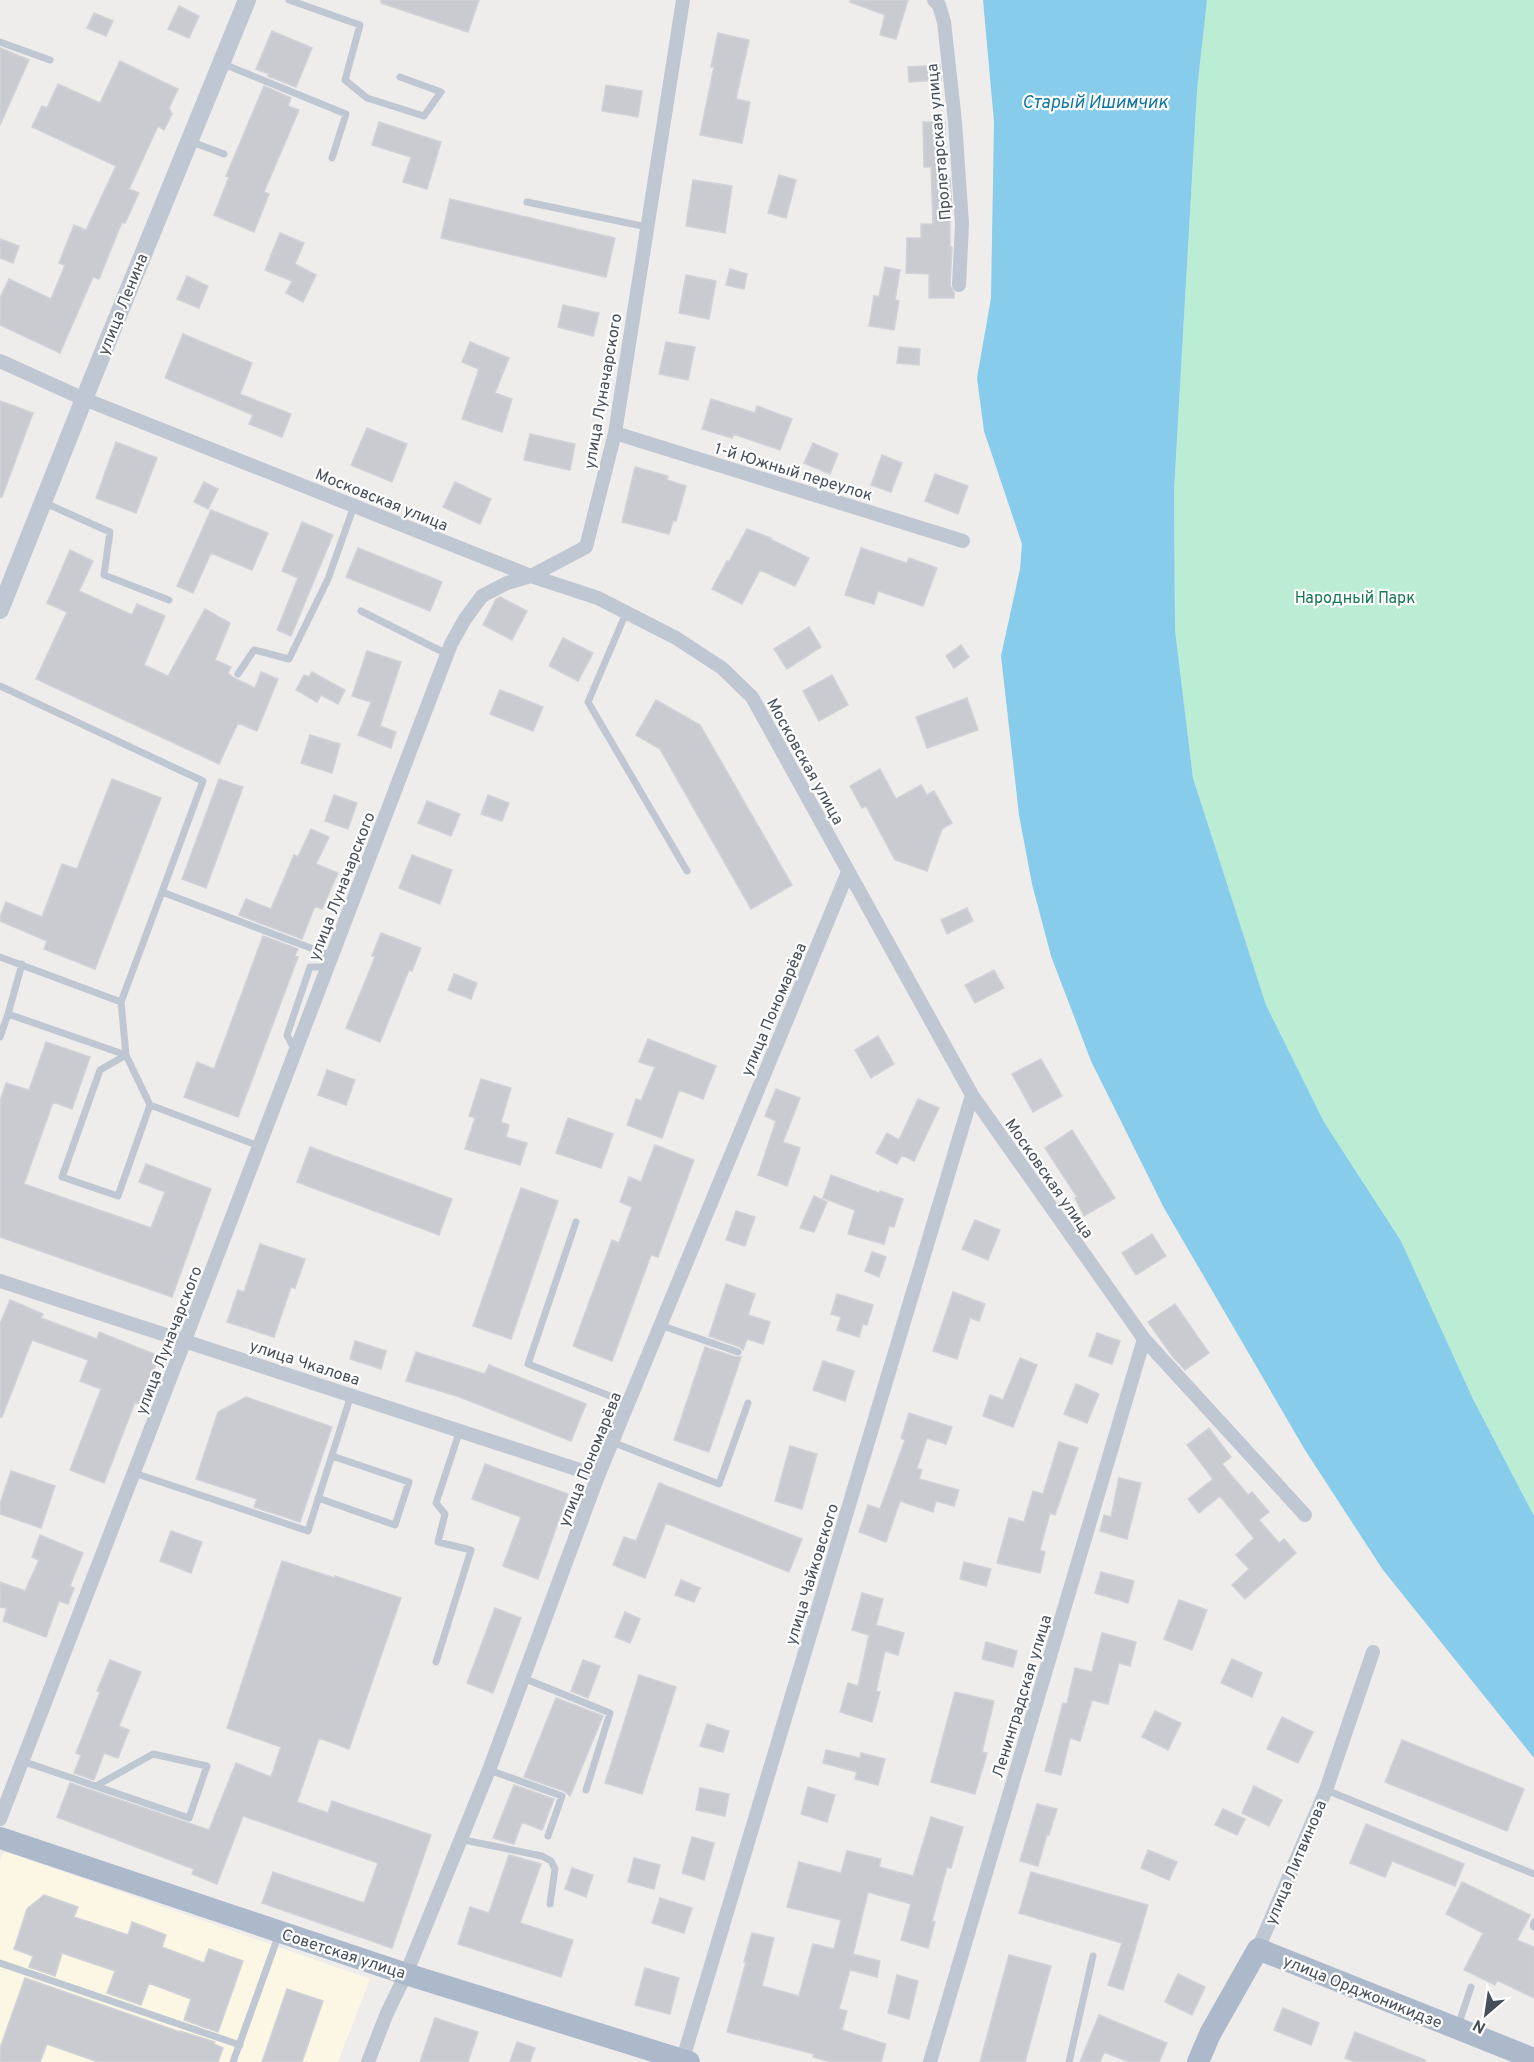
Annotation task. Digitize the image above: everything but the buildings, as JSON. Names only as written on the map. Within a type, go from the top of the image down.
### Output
[{"type":"main road","name":"Советская улица","points":[[0,1838],[406,1974],[685,2061]]},
{"type":"main road","name":"улица Орджоникидзе","points":[[1258,1949],[1534,2059]]},
{"type":"main road","name":"улица Литвинова","points":[[1198,2062],[1210,2034],[1258,1949]]},
{"type":"street","name":"улица Ленина","points":[[0,610],[247,0]]},
{"type":"street","name":"улица Луначарского","points":[[0,1819],[447,654],[465,619],[482,596],[507,583],[531,576],[586,547],[615,433],[683,0]]},
{"type":"street","name":"Пролетарская улица","points":[[934,0],[939,4],[944,22],[955,122],[962,224],[958,285]]},
{"type":"street","name":"Московская улица","points":[[0,361],[84,399],[531,576],[598,598],[676,639],[722,668],[752,697],[972,1095],[1144,1339],[1305,1515]]},
{"type":"street","name":"1-й Южный переулок","points":[[615,433],[963,541]]},
{"type":"street","name":"улица Пономарёва","points":[[368,2062],[489,1770],[598,1476],[848,872]]},
{"type":"street","name":"улица Чайковского","points":[[685,2061],[972,1095]]},
{"type":"street","name":"улица Чкалова","points":[[0,1281],[598,1476]]},
{"type":"street","name":"Ленинградская улица","points":[[930,2062],[1144,1339]]},
{"type":"street","name":"улица Литвинова","points":[[1258,1949],[1326,1790],[1373,1652]]},
{"type":"lane","points":[[290,0],[360,25],[345,80],[367,98],[424,116],[441,92],[400,76]]},
{"type":"lane","points":[[0,42],[50,60]]},
{"type":"lane","points":[[221,63],[346,114],[332,158]]},
{"type":"lane","points":[[189,141],[224,154]]},
{"type":"lane","points":[[527,202],[647,227]]},
{"type":"lane","points":[[43,502],[110,532],[104,575],[169,600]]},
{"type":"lane","points":[[238,674],[254,650],[289,659],[328,579],[354,506]]},
{"type":"lane","points":[[361,611],[447,654]]},
{"type":"lane","points":[[626,613],[588,702],[687,871]]},
{"type":"lane","points":[[0,686],[203,781],[121,1002],[126,1055],[150,1106],[259,1146]]},
{"type":"lane","points":[[162,892],[330,962]]},
{"type":"lane","points":[[0,957],[121,1002]]},
{"type":"lane","points":[[0,1037],[22,964]]},
{"type":"lane","points":[[8,1014],[126,1055]]},
{"type":"lane","points":[[126,1055],[99,1070],[62,1177],[118,1196],[150,1106]]},
{"type":"lane","points":[[576,1222],[528,1364],[628,1403]]},
{"type":"lane","points":[[660,1325],[738,1352]]},
{"type":"lane","points":[[134,1473],[308,1531],[351,1395]]},
{"type":"lane","points":[[612,1442],[719,1484],[748,1403]]},
{"type":"lane","points":[[436,1662],[471,1550],[438,1542],[445,1514],[436,1503],[460,1430]]},
{"type":"lane","points":[[318,1498],[395,1525],[409,1482],[332,1456]]},
{"type":"lane","points":[[524,1677],[610,1713],[586,1790]]},
{"type":"lane","points":[[22,1761],[189,1818],[207,1766],[153,1754],[96,1786]]},
{"type":"lane","points":[[489,1770],[562,1796],[548,1836]]},
{"type":"lane","points":[[1326,1790],[1534,1874]]},
{"type":"lane","points":[[459,1839],[542,1856],[551,1860],[555,1869],[550,1904]]},
{"type":"lane","points":[[1534,1922],[1534,1927]]},
{"type":"lane","points":[[233,2062],[280,1932]]},
{"type":"lane","points":[[1069,2062],[1093,1956]]},
{"type":"lane","points":[[0,1964],[240,2045]]},
{"type":"lane","points":[[1457,2028],[1472,1987]]},
{"type":"shaded area","points":[[4,1851],[370,1979],[338,2062],[0,2062],[0,1862]]},
{"type":"green space","name":"Народный Парк","points":[[1207,0],[1534,0],[1534,1516],[1473,1399],[1401,1241],[1324,1122],[1266,1005],[1193,778],[1175,630],[1174,491],[1197,91]]},
{"type":"water","name":"Старый Ишимчик","points":[[983,0],[1207,0],[1197,91],[1174,491],[1175,630],[1193,778],[1266,1005],[1324,1122],[1401,1241],[1473,1399],[1534,1516],[1534,1758],[1383,1570],[1305,1450],[1164,1208],[1091,1061],[1051,956],[1032,884],[1019,815],[1001,656],[1020,569],[1022,544],[984,431],[977,378],[991,298],[994,122]]}]
